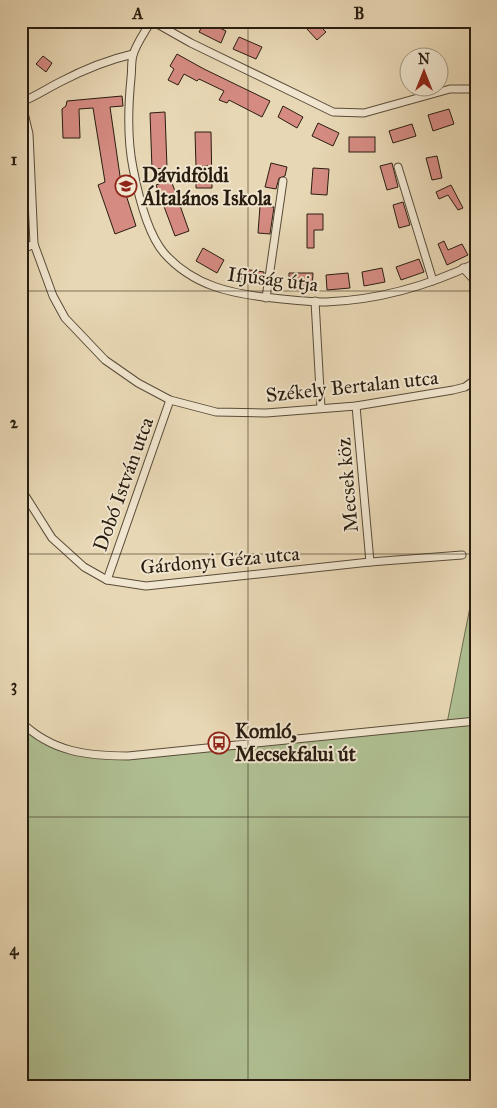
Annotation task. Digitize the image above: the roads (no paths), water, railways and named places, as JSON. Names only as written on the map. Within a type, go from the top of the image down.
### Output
[{"type":"street","name":"Ifjúság útja","points":[[151,21],[133,54],[128,104],[131,156],[135,180],[152,233],[163,252],[181,269],[198,281],[240,294],[266,298],[315,301],[351,300],[378,296],[433,281],[476,263]]},
{"type":"street","points":[[151,21],[191,43],[333,112],[364,113],[450,89],[476,89]]},
{"type":"street","points":[[22,102],[35,97],[57,83],[84,70],[115,58],[133,54]]},
{"type":"street","name":"Székely Bertalan utca","points":[[22,102],[29,134],[34,244],[53,296],[65,318],[105,360],[138,383],[170,400],[216,412],[266,413],[356,406],[453,390],[465,387],[476,379]]},
{"type":"street","points":[[398,167],[433,281]]},
{"type":"street","points":[[266,298],[282,181]]},
{"type":"street","points":[[21,250],[34,244]]},
{"type":"street","points":[[463,268],[476,282]]},
{"type":"street","points":[[315,301],[321,408]]},
{"type":"street","name":"Dobó István utca","points":[[106,580],[170,400]]},
{"type":"street","name":"Mecsek köz","points":[[356,406],[370,562]]},
{"type":"street","name":"Gárdonyi Géza utca","points":[[21,489],[52,538],[84,567],[106,580],[146,586],[370,562],[462,555]]},
{"type":"street","points":[[21,722],[40,739],[61,748],[100,756],[128,756],[476,721]]},
{"type":"place","name":"Dávidföldi Általános Iskola","points":[[126,186]]},
{"type":"place","name":"Komló, Mecsekfalui út","points":[[219,743]]}]
